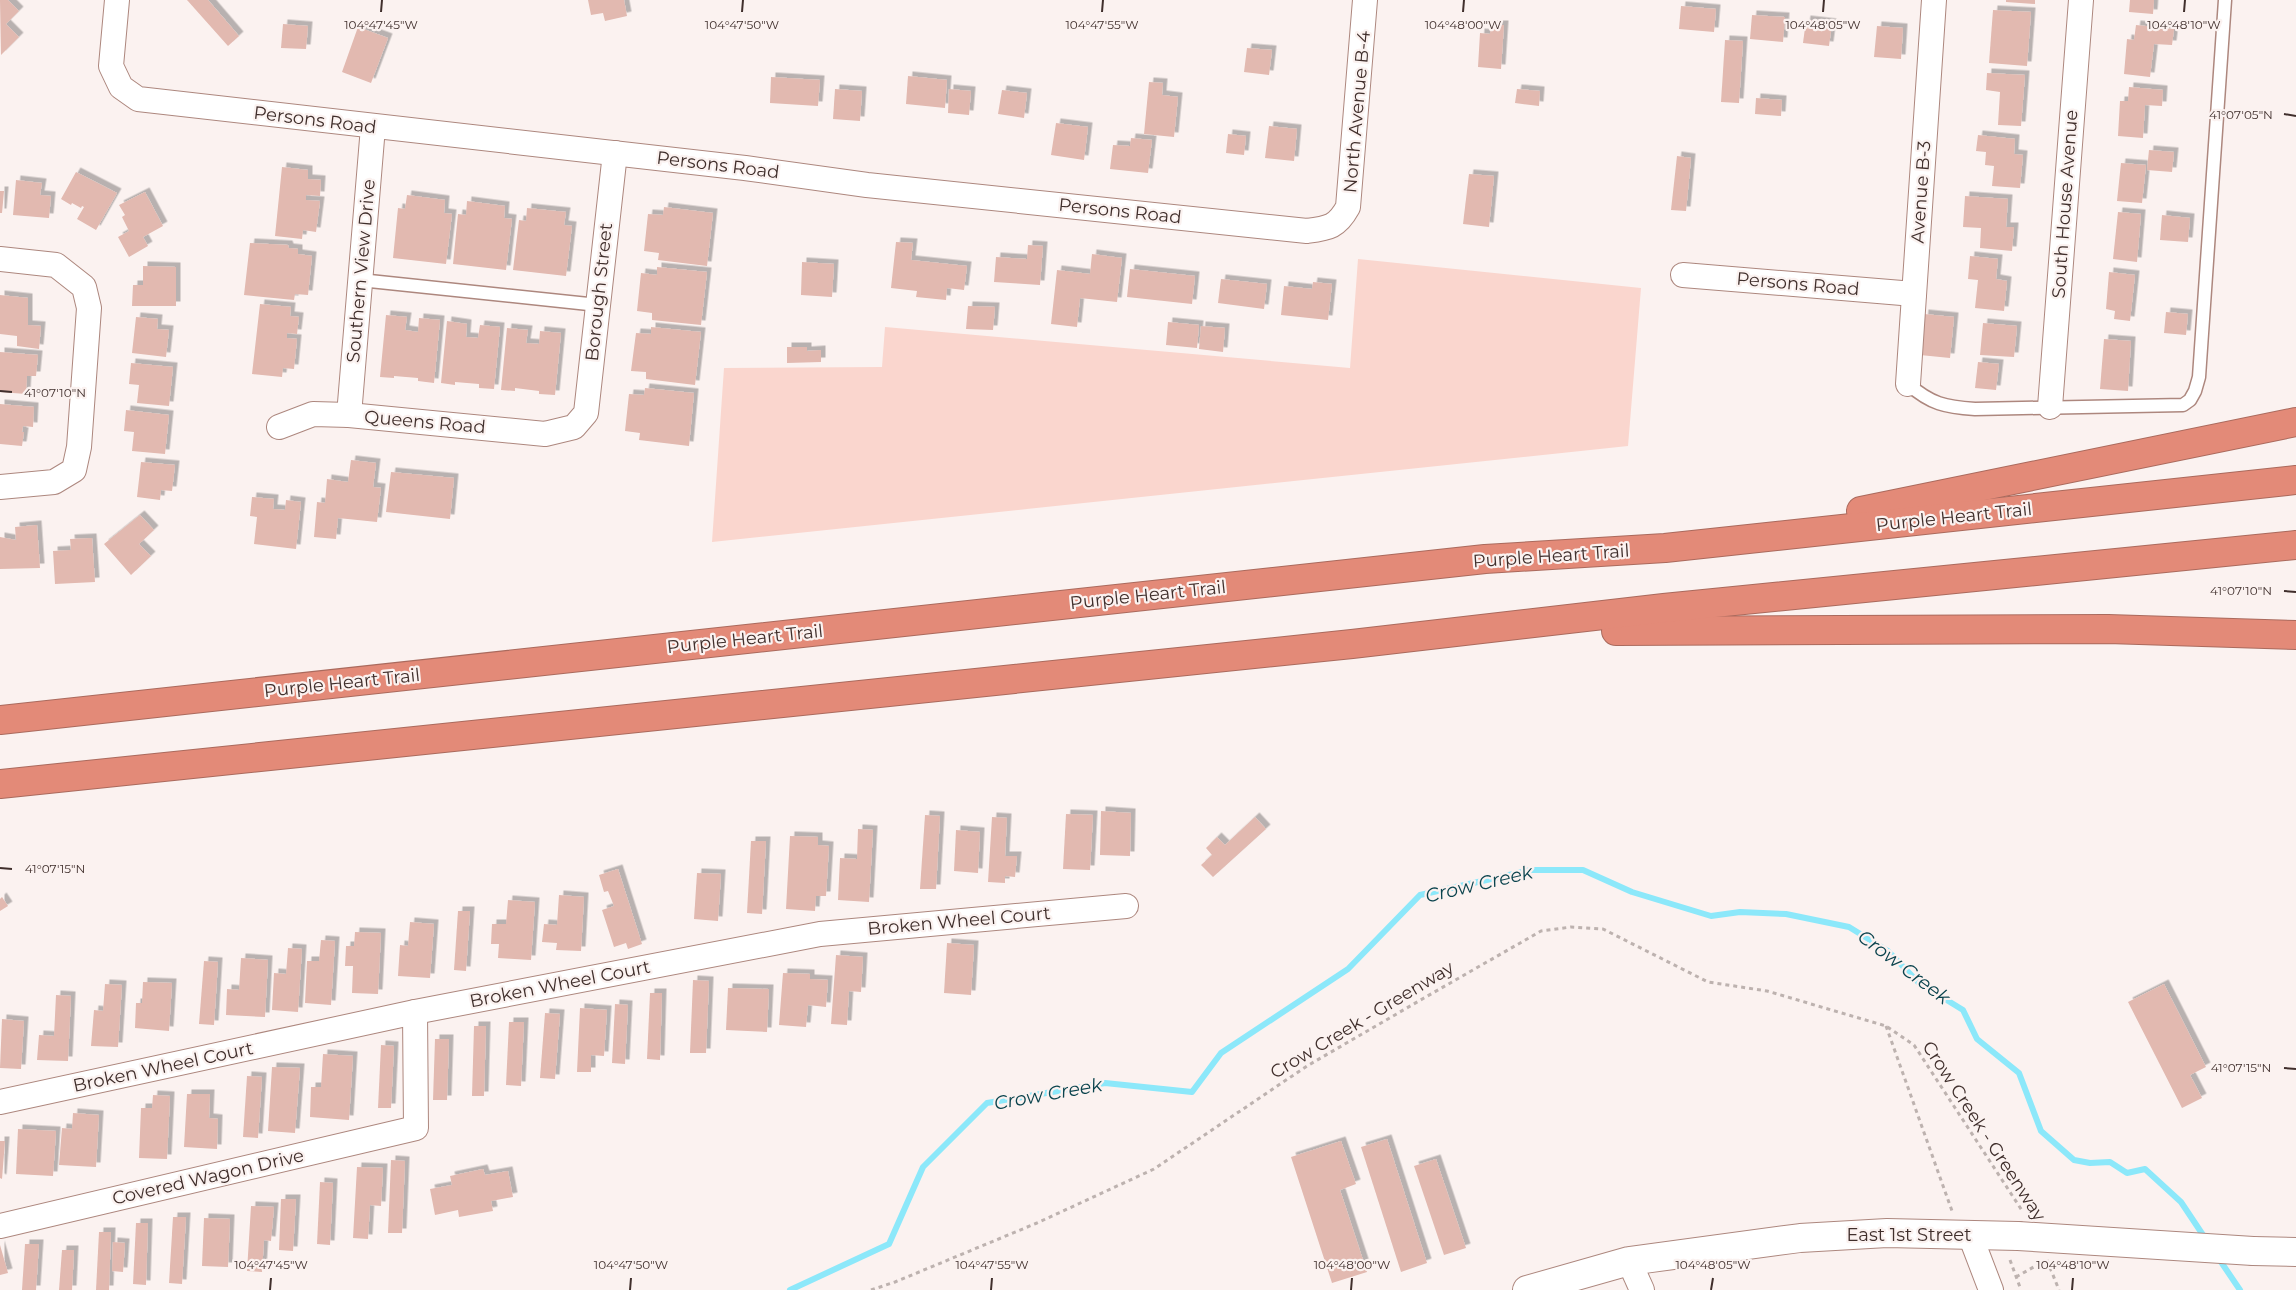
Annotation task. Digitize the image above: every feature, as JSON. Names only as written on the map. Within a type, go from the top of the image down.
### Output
[{"type":"highway","points":[[1665,548],[1952,494],[2296,422]]},
{"type":"highway","name":"Purple Heart Trail","points":[[0,720],[1485,559],[1665,548],[2296,480]]},
{"type":"highway","points":[[0,784],[1352,644],[1664,608],[2296,545]]},
{"type":"highway","points":[[1352,644],[1647,629],[2108,629],[2296,635]]},
{"type":"street","name":"Persons Road","points":[[117,0],[111,66],[121,87],[138,99],[615,153],[867,185],[1291,230],[1326,228],[1340,221]]},
{"type":"street","name":"North Avenue B-4","points":[[1340,221],[1348,207],[1351,188],[1365,0]]},
{"type":"street","name":"Avenue B-3","points":[[1908,384],[1934,0]]},
{"type":"street","name":"South House Avenue","points":[[2050,408],[2081,0]]},
{"type":"street","name":"Southern View Drive","points":[[349,415],[373,127]]},
{"type":"street","name":"Borough Street","points":[[574,427],[586,412],[615,153]]},
{"type":"street","points":[[0,259],[56,265],[84,287],[89,308],[79,447],[74,470],[54,482],[0,486]]},
{"type":"street","name":"Persons Road","points":[[1683,275],[1914,294]]},
{"type":"street","name":"Queens Road","points":[[279,427],[313,414],[349,415],[544,434],[574,427]]},
{"type":"street","name":"Broken Wheel Court","points":[[0,1102],[415,1012],[820,934],[1126,906]]},
{"type":"street","name":"Covered Wagon Drive","points":[[0,1226],[416,1128],[415,1012]]},
{"type":"street","name":"East 1st Street","points":[[1527,1290],[1629,1261],[1800,1238],[1887,1233],[1965,1235],[2023,1228],[2253,1251],[2296,1252]]},
{"type":"street","points":[[1965,1235],[1991,1290]]},
{"type":"street","points":[[1629,1261],[1642,1290]]},
{"type":"lane","points":[[1908,384],[1925,399],[1947,407],[1975,410],[2183,405],[2190,400],[2196,391],[2199,377],[2225,0]]},
{"type":"lane","points":[[360,280],[598,306]]},
{"type":"path","name":"Crow Creek - Greenway","points":[[871,1290],[895,1282],[1037,1223],[1154,1169],[1308,1066],[1541,931],[1571,927],[1603,930],[1708,982],[1767,991],[1886,1026],[1914,1044],[2019,1204],[2023,1228]]},
{"type":"path","name":"Crow Creek - Greenway","points":[[1886,1026],[1965,1235]]},
{"type":"path","points":[[2043,1252],[2055,1276],[2059,1290]]},
{"type":"path","points":[[2021,1290],[2016,1276],[2039,1264],[2061,1265]]},
{"type":"shaded area","points":[[1358,259],[1641,288],[1628,446],[712,542],[724,368],[882,367],[885,327],[1350,368]]},
{"type":"building","points":[[0,0],[8,0],[19,11],[6,24],[19,37],[1,55]]},
{"type":"building","points":[[187,0],[208,0],[239,36],[228,46]]},
{"type":"building","points":[[588,0],[624,0],[627,16],[605,21],[603,13],[591,15]]},
{"type":"building","points":[[2006,0],[2035,0],[2035,4],[2006,2]]},
{"type":"building","points":[[2130,0],[2154,0],[2153,14],[2129,12]]},
{"type":"building","points":[[1681,6],[1716,9],[1714,32],[1679,29]]},
{"type":"building","points":[[1993,10],[2031,12],[2027,66],[1989,63]]},
{"type":"building","points":[[1752,15],[1785,17],[1783,42],[1750,39]]},
{"type":"building","points":[[1806,20],[1832,23],[1829,46],[1803,43]]},
{"type":"building","points":[[283,24],[308,26],[306,49],[281,48]]},
{"type":"building","points":[[1491,25],[1504,25],[1501,69],[1478,67],[1480,33],[1490,34]]},
{"type":"building","points":[[2136,25],[2174,29],[2172,45],[2154,44],[2150,77],[2124,74],[2127,39],[2134,40]]},
{"type":"building","points":[[1877,26],[1903,28],[1901,59],[1874,57]]},
{"type":"building","points":[[358,27],[388,38],[371,83],[342,72]]},
{"type":"building","points":[[1725,40],[1743,41],[1739,103],[1721,102]]},
{"type":"building","points":[[1247,48],[1272,50],[1269,75],[1244,72]]},
{"type":"building","points":[[1987,73],[2025,75],[2021,126],[1998,125],[2000,92],[1986,90]]},
{"type":"building","points":[[908,76],[947,80],[945,108],[906,104]]},
{"type":"building","points":[[771,77],[820,80],[818,106],[770,103]]},
{"type":"building","points":[[1149,82],[1163,83],[1162,95],[1178,97],[1174,137],[1144,134]]},
{"type":"building","points":[[2129,87],[2163,90],[2162,106],[2145,105],[2143,138],[2118,136],[2120,101],[2128,101]]},
{"type":"building","points":[[835,89],[862,91],[860,121],[833,119]]},
{"type":"building","points":[[949,89],[971,91],[969,115],[948,113]]},
{"type":"building","points":[[1517,89],[1540,91],[1539,106],[1515,103]]},
{"type":"building","points":[[1002,90],[1027,93],[1024,118],[998,114]]},
{"type":"building","points":[[1756,98],[1782,100],[1781,116],[1755,114]]},
{"type":"building","points":[[1056,123],[1088,127],[1084,160],[1051,155]]},
{"type":"building","points":[[1269,126],[1297,129],[1294,161],[1265,158]]},
{"type":"building","points":[[1228,134],[1246,136],[1244,155],[1226,153]]},
{"type":"building","points":[[1978,135],[2015,139],[2014,154],[2023,155],[2020,188],[1992,186],[1994,166],[1985,165],[1986,152],[1976,151]]},
{"type":"building","points":[[1131,138],[1152,140],[1148,173],[1110,169],[1113,145],[1130,146]]},
{"type":"building","points":[[2149,150],[2174,152],[2172,172],[2147,170]]},
{"type":"building","points":[[1677,156],[1691,158],[1686,211],[1671,210]]},
{"type":"building","points":[[2121,163],[2146,165],[2142,203],[2117,201]]},
{"type":"building","points":[[282,167],[308,170],[308,179],[321,180],[320,196],[306,195],[306,200],[320,201],[316,232],[303,230],[302,239],[275,236]]},
{"type":"building","points":[[76,172],[117,193],[96,230],[77,219],[84,207],[82,206],[81,208],[72,203],[71,205],[61,199]]},
{"type":"building","points":[[1469,174],[1494,176],[1489,227],[1463,224]]},
{"type":"building","points":[[16,180],[42,183],[40,195],[51,196],[49,218],[13,215]]},
{"type":"building","points":[[0,191],[4,191],[2,213],[0,213]]},
{"type":"building","points":[[145,192],[163,226],[143,237],[148,246],[129,257],[118,237],[129,231],[122,217],[125,215],[119,205]]},
{"type":"building","points":[[407,195],[445,200],[444,213],[452,214],[446,264],[393,258],[398,208],[405,209]]},
{"type":"building","points":[[1965,196],[2008,199],[2006,227],[2014,227],[2012,251],[1980,248],[1981,228],[1963,227]]},
{"type":"building","points":[[467,201],[505,206],[504,218],[512,219],[506,270],[453,264],[458,214],[466,215]]},
{"type":"building","points":[[664,207],[713,213],[707,266],[658,260],[659,253],[644,251],[648,214],[663,215]]},
{"type":"building","points":[[527,208],[566,212],[564,225],[572,226],[566,276],[513,270],[519,220],[526,221]]},
{"type":"building","points":[[2118,212],[2141,214],[2137,262],[2113,259]]},
{"type":"building","points":[[2162,215],[2190,218],[2188,242],[2160,240]]},
{"type":"building","points":[[896,242],[913,243],[911,260],[967,266],[964,290],[947,288],[946,300],[916,297],[917,291],[891,288]]},
{"type":"building","points":[[250,243],[288,245],[289,248],[298,249],[298,254],[312,256],[308,295],[295,294],[294,300],[244,295]]},
{"type":"building","points":[[1028,245],[1043,246],[1040,285],[994,282],[996,257],[1027,259]]},
{"type":"building","points":[[1092,254],[1122,258],[1117,302],[1080,298],[1077,327],[1051,324],[1057,270],[1090,274]]},
{"type":"building","points":[[1970,256],[1998,259],[1996,279],[2007,281],[2004,311],[1975,308],[1978,280],[1968,279]]},
{"type":"building","points":[[802,262],[834,264],[832,297],[801,295]]},
{"type":"building","points":[[143,266],[176,267],[176,306],[132,306],[133,285],[143,285]]},
{"type":"building","points":[[657,267],[707,272],[701,325],[652,320],[652,313],[637,311],[641,273],[657,275]]},
{"type":"building","points":[[1130,269],[1195,276],[1192,304],[1127,297]]},
{"type":"building","points":[[2109,272],[2135,275],[2130,321],[2114,319],[2115,311],[2106,309]]},
{"type":"building","points":[[1221,279],[1267,284],[1264,309],[1218,303]]},
{"type":"building","points":[[1313,282],[1332,284],[1328,320],[1281,315],[1284,286],[1312,289]]},
{"type":"building","points":[[0,295],[28,298],[28,325],[41,326],[39,349],[17,346],[17,336],[0,334]]},
{"type":"building","points":[[260,304],[291,307],[290,316],[299,317],[297,334],[287,333],[287,338],[297,339],[294,369],[283,368],[282,377],[252,374]]},
{"type":"building","points":[[968,306],[995,307],[993,330],[966,329]]},
{"type":"building","points":[[2166,312],[2188,314],[2186,335],[2164,333]]},
{"type":"building","points":[[1924,314],[1954,317],[1950,358],[1920,355]]},
{"type":"building","points":[[386,315],[407,317],[405,330],[418,332],[419,318],[440,320],[434,383],[418,381],[418,378],[380,377]]},
{"type":"building","points":[[136,317],[158,319],[157,329],[169,330],[166,357],[132,353]]},
{"type":"building","points":[[447,321],[467,324],[466,337],[478,338],[480,325],[500,327],[494,389],[479,388],[479,384],[455,382],[455,385],[441,383]]},
{"type":"building","points":[[1168,322],[1199,325],[1197,348],[1166,345]]},
{"type":"building","points":[[1983,323],[2017,326],[2014,357],[1980,355]]},
{"type":"building","points":[[1201,326],[1225,328],[1223,352],[1199,349]]},
{"type":"building","points":[[651,327],[701,332],[695,385],[646,379],[646,372],[631,371],[636,333],[651,334]]},
{"type":"building","points":[[507,328],[528,330],[526,343],[539,344],[540,331],[561,333],[555,395],[539,394],[539,391],[515,388],[515,391],[501,390]]},
{"type":"building","points":[[2104,339],[2131,341],[2128,391],[2100,389]]},
{"type":"building","points":[[787,347],[807,347],[807,351],[821,350],[821,362],[787,363]]},
{"type":"building","points":[[0,352],[38,355],[36,376],[27,376],[26,394],[0,392]]},
{"type":"building","points":[[1978,362],[1999,364],[1996,390],[1975,388]]},
{"type":"building","points":[[131,363],[173,367],[169,406],[137,403],[139,385],[129,384]]},
{"type":"building","points":[[645,388],[694,393],[689,446],[639,440],[640,433],[625,431],[629,394],[644,395]]},
{"type":"building","points":[[0,404],[34,407],[33,427],[23,426],[22,446],[0,444]]},
{"type":"building","points":[[126,410],[169,415],[165,454],[132,451],[134,432],[124,431]]},
{"type":"building","points":[[351,460],[376,463],[373,487],[381,488],[377,522],[338,518],[336,539],[314,537],[317,502],[325,503],[327,479],[348,482]]},
{"type":"building","points":[[141,462],[175,465],[172,491],[161,490],[160,500],[137,497]]},
{"type":"building","points":[[391,472],[454,478],[450,519],[386,512]]},
{"type":"building","points":[[252,497],[274,499],[273,509],[285,510],[286,500],[301,502],[296,549],[254,544],[257,517],[250,516]]},
{"type":"building","points":[[140,515],[154,530],[139,544],[151,556],[131,575],[104,544]]},
{"type":"building","points":[[37,525],[40,568],[0,569],[0,537],[16,540],[15,527]]},
{"type":"building","points":[[92,538],[95,582],[55,584],[53,551],[71,550],[70,539]]},
{"type":"building","points":[[1101,811],[1131,813],[1130,856],[1100,855]]},
{"type":"building","points":[[1066,814],[1093,815],[1090,870],[1063,869]]},
{"type":"building","points":[[925,815],[940,816],[936,889],[920,889]]},
{"type":"building","points":[[992,817],[1007,818],[1005,856],[1017,856],[1015,877],[1005,876],[1005,883],[988,882]]},
{"type":"building","points":[[1255,817],[1266,829],[1213,877],[1201,865],[1212,855],[1206,848],[1217,837],[1225,845]]},
{"type":"building","points":[[858,829],[873,830],[869,902],[838,900],[840,858],[857,859]]},
{"type":"building","points":[[956,830],[980,832],[978,873],[954,871]]},
{"type":"building","points":[[790,836],[818,837],[818,845],[829,846],[826,896],[816,896],[815,911],[786,909]]},
{"type":"building","points":[[751,841],[766,841],[762,914],[747,913]]},
{"type":"building","points":[[618,869],[642,944],[628,949],[626,943],[614,947],[602,910],[614,906],[608,891],[604,892],[599,875]]},
{"type":"building","points":[[697,873],[721,874],[718,921],[694,919]]},
{"type":"building","points":[[559,895],[584,897],[581,951],[556,950],[557,943],[542,942],[544,924],[557,925]]},
{"type":"building","points":[[2,897],[8,906],[0,911],[0,899]]},
{"type":"building","points":[[508,900],[535,902],[531,960],[498,958],[499,944],[491,944],[492,924],[506,924]]},
{"type":"building","points":[[458,911],[470,911],[466,971],[454,970]]},
{"type":"building","points":[[410,922],[434,924],[430,978],[398,976],[400,945],[408,946]]},
{"type":"building","points":[[355,932],[381,933],[378,994],[352,993],[353,966],[345,966],[346,946],[354,946]]},
{"type":"building","points":[[321,940],[335,941],[331,1005],[305,1003],[307,961],[319,961]]},
{"type":"building","points":[[947,943],[974,945],[971,995],[944,993]]},
{"type":"building","points":[[288,948],[302,949],[298,1012],[272,1010],[274,973],[286,974]]},
{"type":"building","points":[[836,955],[863,957],[861,992],[849,991],[847,1025],[831,1024]]},
{"type":"building","points":[[241,958],[268,960],[265,1017],[226,1015],[227,989],[239,990]]},
{"type":"building","points":[[204,961],[218,962],[214,1025],[199,1024]]},
{"type":"building","points":[[783,973],[810,974],[810,979],[828,980],[826,1007],[808,1005],[806,1027],[779,1025]]},
{"type":"building","points":[[693,980],[709,981],[706,1053],[690,1053]]},
{"type":"building","points":[[143,982],[172,983],[169,1031],[135,1028],[136,1003],[142,1003]]},
{"type":"building","points":[[105,984],[122,985],[118,1047],[91,1046],[94,1010],[103,1011]]},
{"type":"building","points":[[2164,984],[2206,1067],[2190,1075],[2202,1098],[2182,1108],[2128,1002]]},
{"type":"building","points":[[728,988],[769,989],[767,1032],[726,1030]]},
{"type":"building","points":[[650,993],[662,993],[660,1060],[647,1059]]},
{"type":"building","points":[[56,995],[71,996],[68,1061],[37,1060],[39,1035],[54,1036]]},
{"type":"building","points":[[615,1004],[628,1005],[625,1064],[612,1063]]},
{"type":"building","points":[[580,1008],[607,1010],[604,1056],[591,1055],[591,1072],[577,1072]]},
{"type":"building","points":[[545,1013],[560,1014],[555,1079],[540,1078]]},
{"type":"building","points":[[2,1019],[24,1021],[21,1069],[0,1068]]},
{"type":"building","points":[[509,1022],[524,1022],[521,1086],[506,1085]]},
{"type":"building","points":[[474,1026],[486,1026],[484,1096],[472,1096]]},
{"type":"building","points":[[435,1039],[449,1039],[447,1100],[433,1100]]},
{"type":"building","points":[[381,1045],[394,1046],[391,1108],[378,1108]]},
{"type":"building","points":[[323,1054],[353,1056],[349,1120],[310,1117],[311,1087],[321,1087]]},
{"type":"building","points":[[272,1067],[300,1068],[295,1133],[268,1131]]},
{"type":"building","points":[[247,1076],[262,1077],[258,1138],[243,1137]]},
{"type":"building","points":[[187,1094],[210,1094],[209,1118],[218,1119],[217,1149],[184,1147]]},
{"type":"building","points":[[153,1095],[170,1096],[167,1159],[139,1158],[141,1108],[152,1108]]},
{"type":"building","points":[[73,1113],[99,1115],[96,1167],[59,1165],[62,1128],[72,1129]]},
{"type":"building","points":[[18,1129],[56,1131],[53,1176],[16,1174]]},
{"type":"building","points":[[1387,1139],[1427,1263],[1401,1272],[1361,1147]]},
{"type":"building","points":[[0,1141],[5,1141],[2,1179],[0,1178]]},
{"type":"building","points":[[1341,1141],[1356,1184],[1340,1190],[1367,1272],[1332,1283],[1291,1157]]},
{"type":"building","points":[[1436,1159],[1466,1248],[1444,1255],[1414,1166]]},
{"type":"building","points":[[391,1160],[405,1161],[402,1233],[388,1233]]},
{"type":"building","points":[[357,1167],[383,1168],[381,1206],[370,1205],[368,1239],[353,1238]]},
{"type":"building","points":[[483,1169],[485,1175],[508,1171],[513,1197],[491,1201],[493,1211],[459,1217],[458,1210],[435,1215],[430,1189],[452,1185],[450,1176]]},
{"type":"building","points":[[320,1182],[333,1183],[330,1245],[317,1244]]},
{"type":"building","points":[[281,1199],[296,1199],[293,1251],[279,1250]]},
{"type":"building","points":[[251,1206],[274,1207],[271,1241],[264,1240],[262,1272],[247,1271]]},
{"type":"building","points":[[173,1217],[186,1217],[182,1284],[169,1283]]},
{"type":"building","points":[[204,1218],[230,1219],[228,1267],[202,1266]]},
{"type":"building","points":[[136,1223],[148,1223],[146,1285],[133,1284]]},
{"type":"building","points":[[99,1232],[111,1232],[109,1290],[96,1290]]},
{"type":"building","points":[[113,1242],[125,1243],[123,1272],[112,1271]]},
{"type":"building","points":[[25,1244],[39,1244],[36,1290],[22,1290]]},
{"type":"building","points":[[0,1245],[8,1273],[0,1275]]},
{"type":"building","points":[[62,1250],[74,1250],[72,1290],[59,1290]]},
{"type":"waterway","name":"Crow Creek","points":[[790,1290],[889,1244],[923,1167],[987,1103],[1105,1083],[1192,1092],[1221,1053],[1348,969],[1420,895],[1531,870],[1583,870],[1632,892],[1711,916],[1740,912],[1786,914],[1849,927],[1888,951],[1919,983],[1963,1010],[1977,1039],[2019,1073],[2041,1131],[2074,1160],[2090,1163],[2110,1162],[2127,1173],[2145,1169],[2181,1202],[2207,1241]]},
{"type":"waterway","name":"Crow Creek","points":[[2217,1256],[2240,1290]]}]
